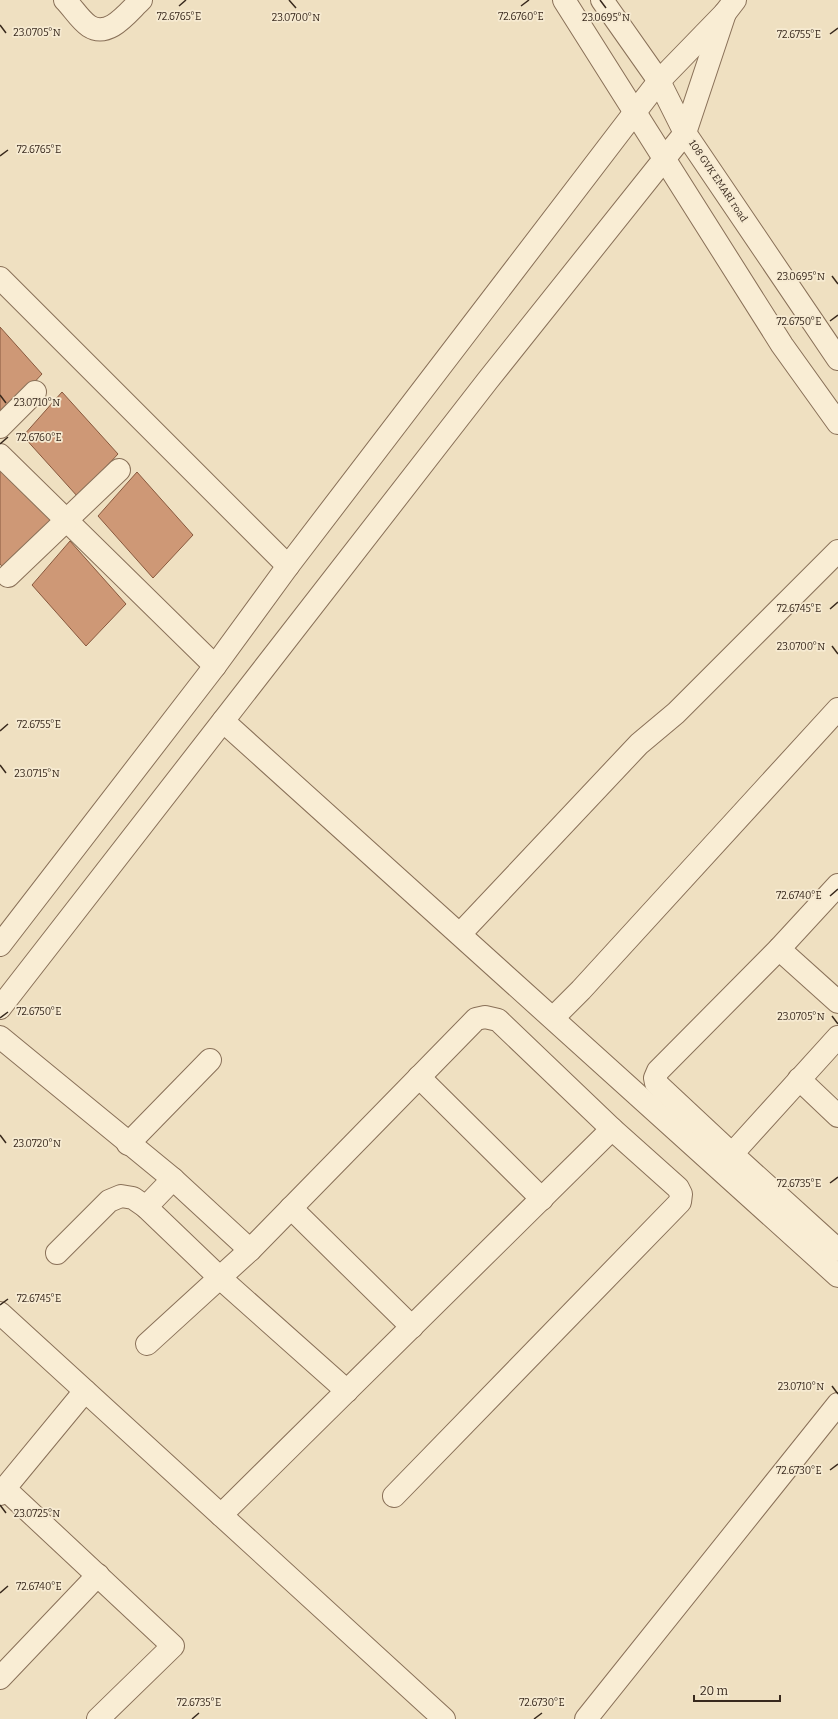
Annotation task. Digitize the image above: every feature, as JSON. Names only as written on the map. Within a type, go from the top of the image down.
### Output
[{"type":"street","points":[[66,0],[88,26],[98,29],[111,27],[141,0]]},
{"type":"street","points":[[564,0],[782,345],[838,423]]},
{"type":"street","name":"108 GVK EMARI road","points":[[602,0],[659,81],[685,133],[838,359]]},
{"type":"street","points":[[0,945],[215,666],[288,566],[659,81],[730,6]]},
{"type":"street","points":[[0,1008],[488,380],[685,133],[730,6]]},
{"type":"street","points":[[0,278],[288,566]]},
{"type":"street","points":[[0,427],[35,392]]},
{"type":"street","points":[[0,455],[215,666]]},
{"type":"street","points":[[8,576],[119,470]]},
{"type":"street","points":[[460,934],[639,744],[676,713],[838,551]]},
{"type":"street","points":[[553,1018],[581,990],[838,709]]},
{"type":"street","points":[[223,720],[553,1018],[726,1161],[838,1250]]},
{"type":"street","points":[[838,884],[779,949],[656,1073],[656,1083],[726,1161],[838,1276]]},
{"type":"street","points":[[779,949],[838,1002]]},
{"type":"street","points":[[147,1344],[250,1250],[476,1019],[485,1016],[498,1020],[612,1129],[678,1188],[681,1194],[680,1202],[394,1496]]},
{"type":"street","points":[[726,1161],[838,1036]]},
{"type":"street","points":[[0,1037],[128,1144],[173,1179],[250,1250]]},
{"type":"street","points":[[128,1144],[210,1060]]},
{"type":"street","points":[[419,1077],[542,1199]]},
{"type":"street","points":[[799,1079],[838,1116]]},
{"type":"street","points":[[221,1515],[612,1129]]},
{"type":"street","points":[[146,1207],[173,1179]]},
{"type":"street","points":[[57,1253],[109,1201],[121,1196],[133,1198],[146,1207],[219,1277],[347,1391]]},
{"type":"street","points":[[291,1208],[412,1327]]},
{"type":"street","points":[[0,1313],[444,1719]]},
{"type":"street","points":[[85,1391],[2,1491],[98,1575],[173,1646],[98,1719]]},
{"type":"street","points":[[586,1719],[838,1404]]},
{"type":"street","points":[[0,1678],[98,1575]]},
{"type":"building","points":[[0,327],[42,374],[2,417],[0,414]]},
{"type":"building","points":[[62,392],[118,454],[78,497],[23,436]]},
{"type":"building","points":[[0,467],[55,522],[6,571],[0,564]]},
{"type":"building","points":[[137,472],[193,535],[153,578],[98,516]]},
{"type":"building","points":[[70,541],[126,604],[86,646],[32,585]]}]
